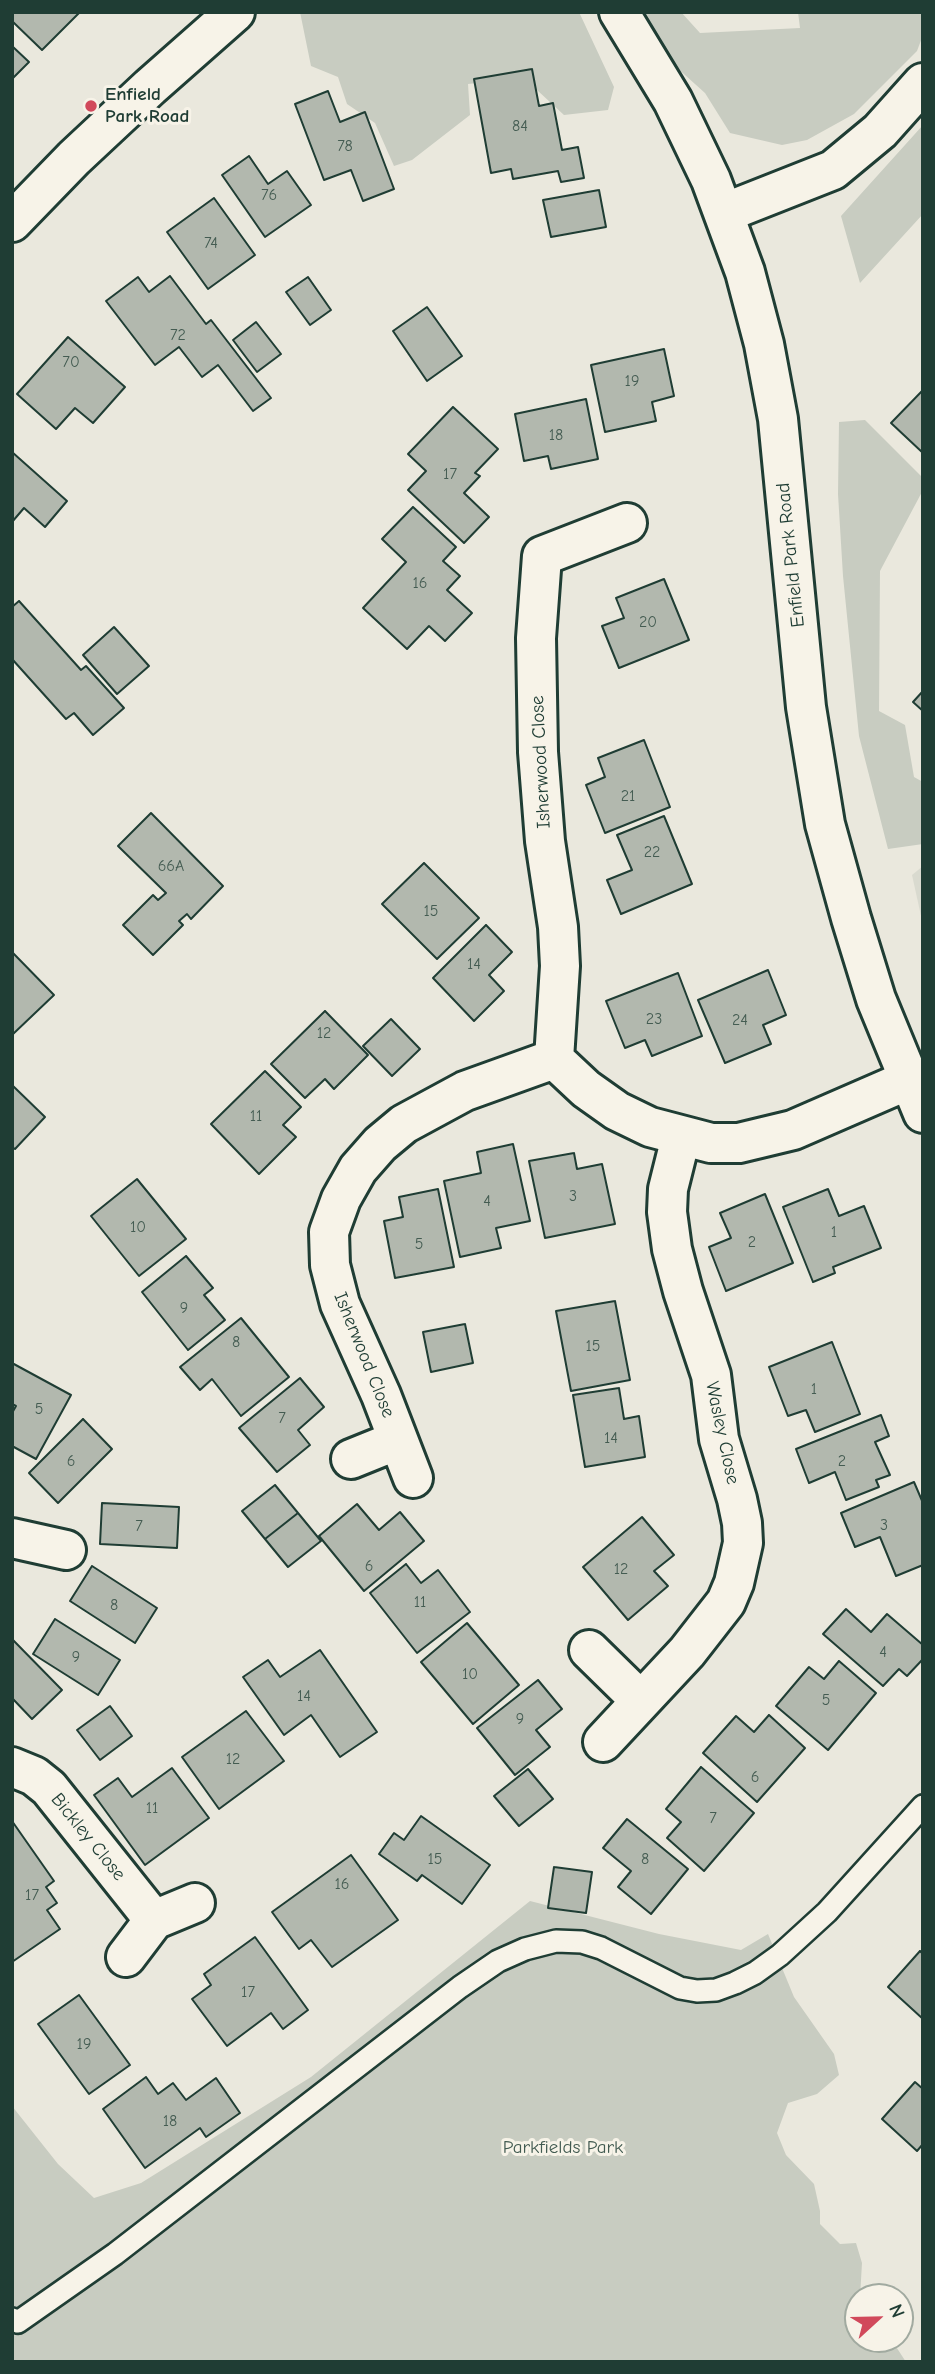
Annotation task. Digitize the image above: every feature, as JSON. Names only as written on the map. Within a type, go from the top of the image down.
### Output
[{"type":"street","points":[[12,222],[74,158],[235,12]]},
{"type":"street","name":"Enfield Park Road","points":[[619,12],[673,102],[711,180],[745,272],[764,344],[778,419],[806,707],[825,824],[876,999],[915,1097]]},
{"type":"street","points":[[724,213],[833,170],[880,131],[923,83]]},
{"type":"street","name":"Isherwood Close","points":[[413,1478],[340,1304],[330,1265],[329,1232],[341,1199],[358,1169],[380,1144],[404,1124],[465,1091],[554,1059],[559,940],[545,841],[538,752],[536,638],[542,556],[627,523]]},
{"type":"street","points":[[554,1059],[617,1111],[650,1128],[711,1143],[739,1143],[767,1138],[915,1097]]},
{"type":"street","name":"Wasley Close","points":[[603,1742],[687,1652],[726,1602],[734,1583],[743,1543],[737,1499],[719,1439],[711,1375],[672,1249],[667,1212],[668,1189],[681,1137]]},
{"type":"street","name":"Isherwood Close","points":[[351,1459],[398,1440]]},
{"type":"street","points":[[12,1538],[66,1550]]},
{"type":"street","points":[[589,1650],[641,1701]]},
{"type":"street","name":"Bickley Close","points":[[12,1767],[34,1776],[49,1788],[154,1920]]},
{"type":"street","points":[[126,1957],[154,1920],[195,1903]]},
{"type":"lane","points":[[12,2319],[18,2322],[115,2254],[460,1987],[498,1961],[525,1949],[556,1941],[582,1942],[601,1948],[680,1988],[716,1990],[755,1973],[780,1955],[827,1912],[923,1807]]},
{"type":"shaded area","points":[[923,866],[923,925],[912,875]]},
{"type":"green space","points":[[300,12],[579,12],[614,87],[608,110],[564,115],[524,78],[468,84],[470,115],[412,160],[394,166],[375,123],[347,104],[338,77],[311,66]]},
{"type":"green space","points":[[637,12],[681,12],[700,33],[800,28],[798,12],[923,12],[923,35],[917,51],[854,114],[807,140],[782,145],[730,133],[705,93],[665,57]]},
{"type":"green space","points":[[923,125],[923,214],[860,283],[841,216]]},
{"type":"green space","points":[[865,420],[923,478],[923,490],[880,571],[879,711],[905,725],[914,777],[923,782],[923,844],[888,849],[859,736],[843,576],[838,494],[839,422]]},
{"type":"green space","name":"Parkfields Park","points":[[530,1901],[659,1934],[741,1950],[768,1934],[794,1997],[834,2054],[839,2075],[817,2094],[788,2103],[777,2133],[786,2155],[814,2184],[820,2224],[840,2244],[856,2243],[862,2263],[861,2283],[844,2283],[844,2353],[900,2353],[906,2362],[12,2362],[12,2106],[58,2164],[94,2198],[141,2183],[311,2077]]},
{"type":"building","points":[[12,12],[80,12],[42,50],[12,21]]},
{"type":"building","points":[[12,46],[29,62],[12,79]]},
{"type":"building","points":[[532,69],[539,106],[553,103],[562,150],[578,147],[584,178],[561,182],[558,171],[513,179],[511,169],[491,173],[474,79]]},
{"type":"building","points":[[328,91],[340,122],[365,112],[394,189],[363,201],[351,170],[324,180],[295,104]]},
{"type":"building","points":[[249,156],[268,184],[287,171],[311,205],[265,237],[222,175]]},
{"type":"building","points":[[599,190],[606,227],[551,237],[543,200]]},
{"type":"building","points":[[214,198],[255,255],[208,289],[167,232]]},
{"type":"building","points":[[170,276],[206,324],[211,320],[271,398],[253,411],[218,365],[202,377],[179,347],[155,365],[106,301],[138,277],[149,292]]},
{"type":"building","points":[[308,277],[331,310],[310,325],[286,292]]},
{"type":"building","points":[[427,307],[462,356],[427,381],[393,331]]},
{"type":"building","points":[[256,322],[281,354],[257,372],[233,340]]},
{"type":"building","points":[[68,337],[125,387],[93,423],[75,408],[56,429],[17,394]]},
{"type":"building","points":[[664,349],[674,396],[652,402],[656,421],[605,432],[591,365]]},
{"type":"building","points":[[923,390],[923,453],[891,423]]},
{"type":"building","points":[[586,399],[598,459],[551,469],[548,456],[524,461],[515,414]]},
{"type":"building","points":[[453,407],[498,449],[475,473],[480,476],[464,493],[489,517],[464,543],[408,490],[426,471],[408,454]]},
{"type":"building","points":[[12,452],[67,501],[45,527],[24,508],[12,522]]},
{"type":"building","points":[[413,507],[456,547],[443,561],[460,576],[447,590],[472,613],[445,641],[429,626],[407,649],[363,608],[406,562],[382,539]]},
{"type":"building","points":[[664,579],[689,640],[619,668],[602,626],[624,618],[616,598]]},
{"type":"building","points":[[19,601],[81,670],[86,666],[124,708],[93,735],[74,713],[66,719],[12,659],[12,607]]},
{"type":"building","points":[[114,627],[149,666],[117,694],[83,655]]},
{"type":"building","points":[[923,691],[923,711],[913,702]]},
{"type":"building","points":[[644,740],[670,807],[605,833],[586,785],[605,777],[598,758]]},
{"type":"building","points":[[151,813],[223,886],[191,919],[187,914],[179,921],[183,925],[153,955],[123,925],[153,895],[158,900],[166,893],[118,846]]},
{"type":"building","points":[[664,816],[692,884],[621,914],[607,880],[632,870],[617,835]]},
{"type":"building","points":[[424,863],[479,918],[437,959],[382,904]]},
{"type":"building","points":[[486,925],[512,952],[489,975],[504,991],[474,1021],[433,978]]},
{"type":"building","points":[[12,952],[54,995],[12,1035]]},
{"type":"building","points":[[768,970],[786,1015],[763,1025],[771,1044],[725,1063],[698,1000]]},
{"type":"building","points":[[678,973],[702,1036],[652,1056],[645,1040],[625,1048],[606,1001]]},
{"type":"building","points":[[325,1011],[368,1055],[334,1089],[325,1079],[305,1098],[271,1064]]},
{"type":"building","points":[[391,1019],[420,1049],[392,1076],[363,1046]]},
{"type":"building","points":[[265,1071],[301,1107],[283,1125],[296,1137],[259,1174],[211,1124]]},
{"type":"building","points":[[12,1085],[45,1117],[15,1149],[12,1147]]},
{"type":"building","points":[[513,1144],[530,1221],[496,1228],[501,1248],[460,1257],[444,1181],[481,1173],[477,1152]]},
{"type":"building","points":[[574,1153],[577,1169],[602,1164],[615,1224],[545,1238],[529,1161]]},
{"type":"building","points":[[137,1179],[186,1239],[139,1276],[91,1216]]},
{"type":"building","points":[[438,1189],[454,1267],[395,1278],[384,1221],[403,1217],[399,1197]]},
{"type":"building","points":[[828,1189],[839,1216],[864,1206],[881,1248],[833,1267],[835,1273],[813,1282],[783,1207]]},
{"type":"building","points":[[765,1194],[793,1263],[726,1291],[709,1247],[731,1238],[720,1213]]},
{"type":"building","points":[[186,1256],[213,1288],[204,1295],[225,1320],[188,1350],[142,1292]]},
{"type":"building","points":[[615,1301],[630,1380],[571,1391],[556,1311]]},
{"type":"building","points":[[241,1318],[289,1377],[241,1416],[212,1379],[200,1390],[180,1367]]},
{"type":"building","points":[[465,1324],[473,1363],[431,1372],[423,1332]]},
{"type":"building","points":[[832,1342],[860,1414],[815,1432],[806,1410],[788,1416],[769,1367]]},
{"type":"building","points":[[12,1363],[71,1395],[36,1459],[12,1446],[12,1413],[16,1406],[12,1404]]},
{"type":"building","points":[[300,1378],[324,1407],[298,1430],[310,1445],[277,1472],[239,1428]]},
{"type":"building","points":[[619,1388],[624,1419],[639,1416],[645,1457],[585,1467],[573,1395]]},
{"type":"building","points":[[881,1415],[889,1436],[875,1442],[890,1475],[876,1480],[879,1487],[846,1500],[835,1472],[809,1483],[796,1449]]},
{"type":"building","points":[[83,1419],[112,1449],[58,1503],[29,1473]]},
{"type":"building","points":[[914,1482],[923,1503],[923,1565],[896,1576],[880,1537],[855,1547],[841,1513]]},
{"type":"building","points":[[275,1485],[298,1513],[265,1539],[242,1511]]},
{"type":"building","points":[[102,1503],[179,1507],[177,1548],[100,1544]]},
{"type":"building","points":[[357,1504],[379,1530],[400,1512],[424,1541],[364,1591],[319,1536]]},
{"type":"building","points":[[298,1513],[321,1541],[288,1567],[265,1539]]},
{"type":"building","points":[[642,1517],[674,1555],[654,1571],[668,1586],[628,1620],[583,1567]]},
{"type":"building","points":[[406,1564],[421,1583],[438,1570],[470,1612],[417,1653],[370,1593]]},
{"type":"building","points":[[92,1566],[157,1608],[135,1643],[70,1601]]},
{"type":"building","points":[[846,1609],[871,1632],[887,1614],[923,1645],[923,1659],[907,1676],[899,1669],[883,1686],[823,1634]]},
{"type":"building","points":[[55,1619],[120,1660],[98,1695],[33,1654]]},
{"type":"building","points":[[467,1623],[519,1685],[473,1724],[421,1662]]},
{"type":"building","points":[[12,1639],[62,1690],[32,1719],[12,1698]]},
{"type":"building","points":[[320,1650],[377,1732],[340,1757],[311,1715],[284,1735],[243,1677],[268,1660],[280,1677]]},
{"type":"building","points":[[839,1661],[876,1693],[828,1750],[776,1706],[809,1667],[824,1679]]},
{"type":"building","points":[[538,1680],[562,1709],[536,1730],[550,1747],[515,1775],[477,1728]]},
{"type":"building","points":[[110,1706],[132,1736],[100,1760],[77,1730]]},
{"type":"building","points":[[246,1711],[284,1761],[219,1809],[182,1757]]},
{"type":"building","points":[[769,1715],[805,1748],[757,1802],[703,1753],[736,1716],[754,1732]]},
{"type":"building","points":[[701,1767],[754,1813],[704,1871],[667,1838],[681,1822],[666,1809]]},
{"type":"building","points":[[172,1768],[209,1818],[145,1865],[94,1795],[118,1778],[132,1797]]},
{"type":"building","points":[[528,1769],[553,1799],[519,1826],[494,1796]]},
{"type":"building","points":[[421,1816],[490,1865],[462,1904],[422,1875],[417,1881],[379,1854],[394,1833],[404,1840]]},
{"type":"building","points":[[627,1819],[688,1869],[651,1914],[618,1887],[631,1871],[603,1848]]},
{"type":"building","points":[[12,1821],[54,1881],[46,1887],[57,1903],[47,1910],[60,1929],[12,1962]]},
{"type":"building","points":[[351,1855],[398,1920],[332,1967],[311,1940],[299,1949],[272,1912]]},
{"type":"building","points":[[554,1867],[592,1872],[586,1913],[548,1908]]},
{"type":"building","points":[[255,1937],[308,2010],[283,2029],[271,2013],[227,2046],[192,1999],[211,1985],[204,1974]]},
{"type":"building","points":[[920,1951],[923,1954],[923,2019],[888,1987]]},
{"type":"building","points":[[79,1995],[130,2065],[89,2094],[38,2024]]},
{"type":"building","points":[[146,2077],[158,2094],[173,2083],[186,2100],[216,2078],[240,2113],[206,2137],[200,2128],[145,2168],[103,2109]]},
{"type":"building","points":[[915,2082],[923,2089],[923,2144],[917,2151],[882,2119]]},
{"type":"place","name":"Enfield Park Road","points":[[91,106]]}]
